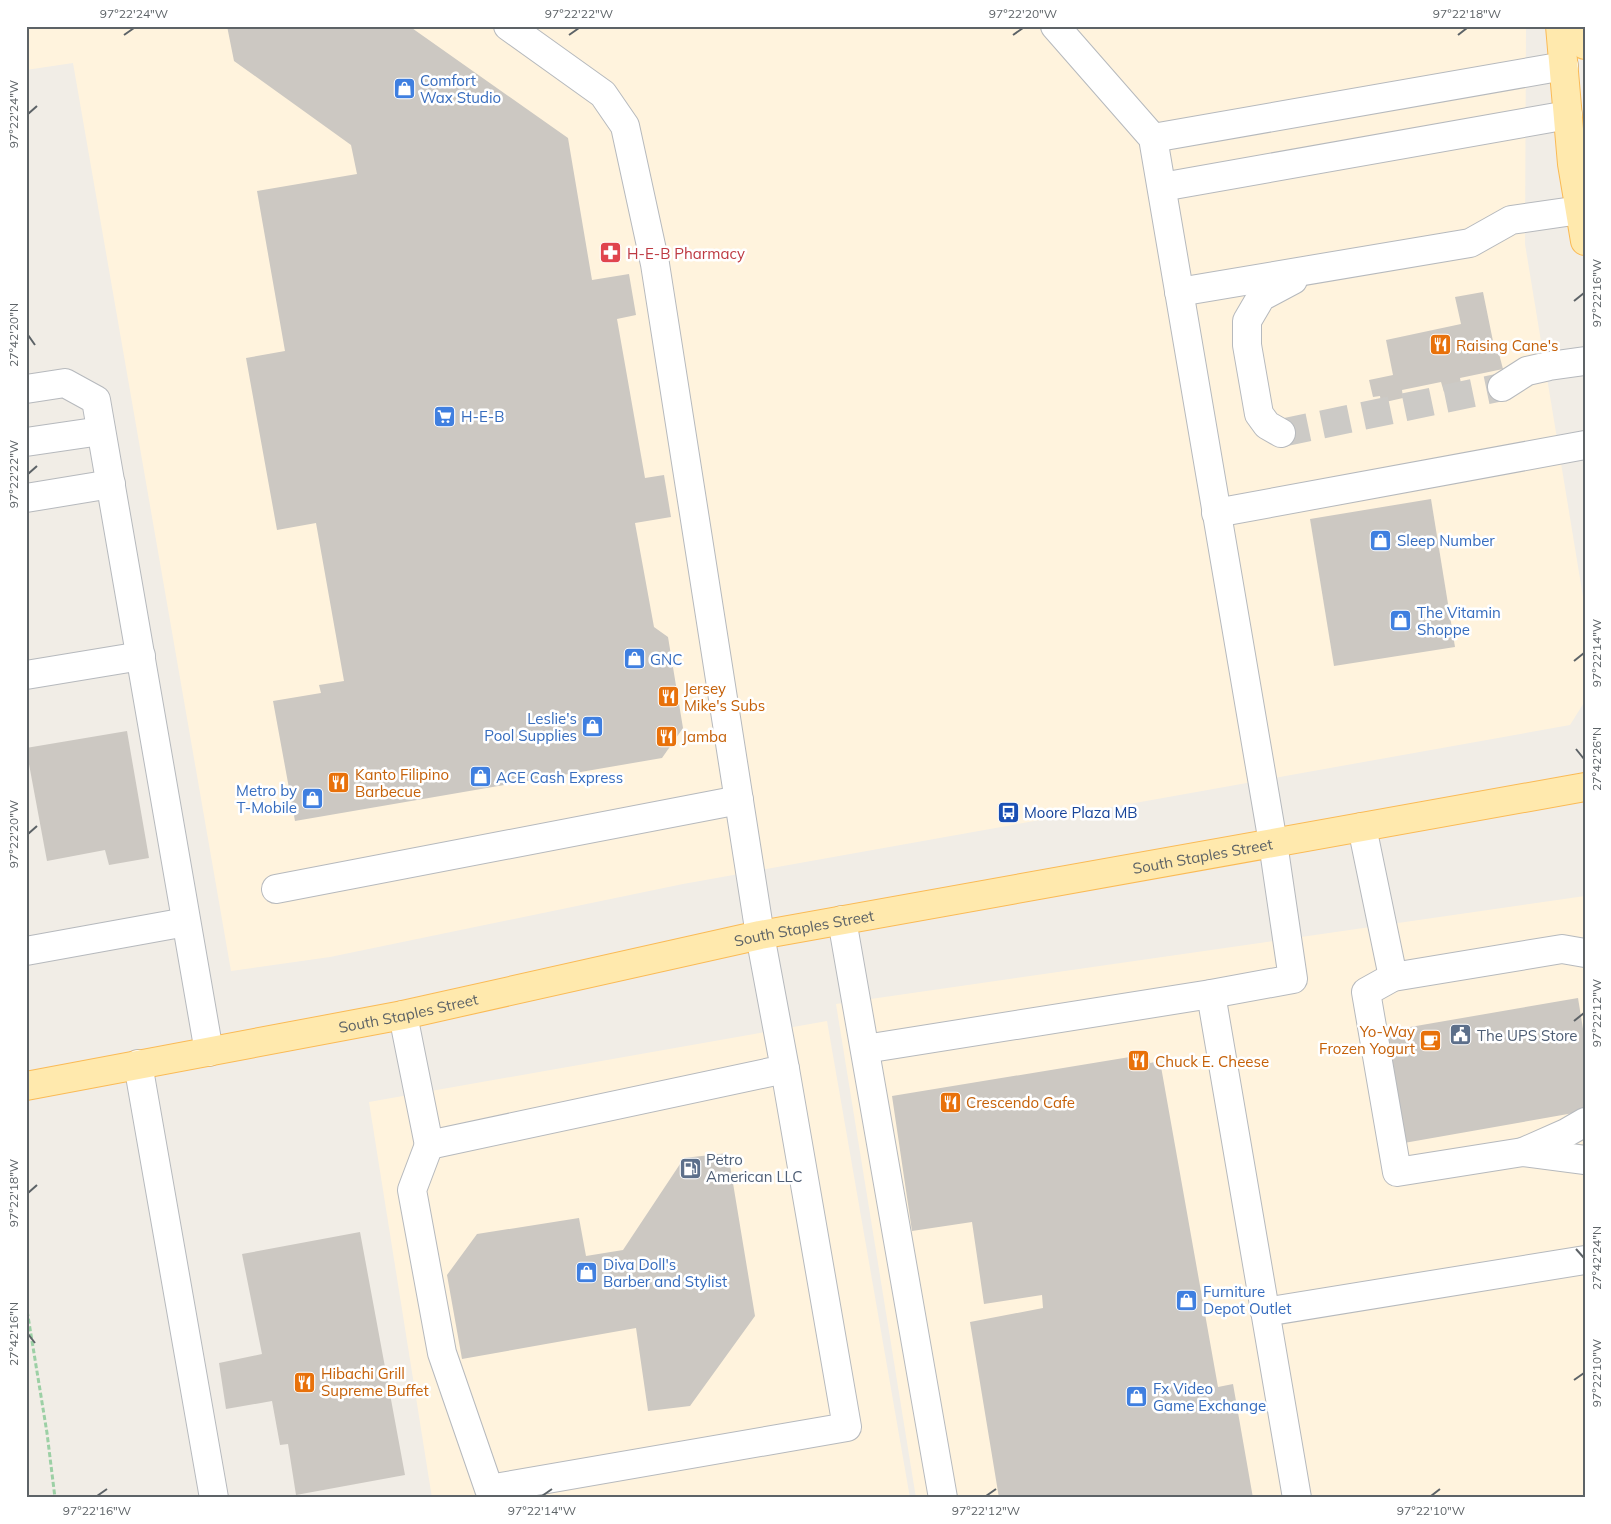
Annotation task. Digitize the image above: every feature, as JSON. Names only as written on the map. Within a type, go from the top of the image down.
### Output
[{"type":"main road","points":[[1560,26],[1572,164],[1585,241]]},
{"type":"main road","points":[[1571,26],[1585,45]]},
{"type":"main road","name":"South Staples Street","points":[[26,1086],[403,1015],[760,935],[1585,787]]},
{"type":"lane","points":[[403,1015],[429,1145],[412,1190],[442,1353],[489,1489],[847,1427],[760,935],[655,264],[625,126],[603,94],[508,26]]},
{"type":"lane","points":[[866,1049],[1293,979],[1273,843],[1153,138],[1055,26]]},
{"type":"lane","points":[[1153,138],[1564,66]]},
{"type":"lane","points":[[1162,187],[1568,115]]},
{"type":"lane","points":[[1179,292],[1470,243],[1512,220],[1580,210]]},
{"type":"lane","points":[[1281,432],[1267,425],[1259,414],[1247,345],[1247,321],[1261,297],[1317,268]]},
{"type":"lane","points":[[1502,387],[1528,371],[1585,361]]},
{"type":"lane","points":[[26,389],[66,383],[96,400],[209,1052]]},
{"type":"lane","points":[[26,442],[101,431]]},
{"type":"lane","points":[[1216,513],[1585,445]]},
{"type":"lane","points":[[26,498],[111,484]]},
{"type":"lane","points":[[26,675],[140,656]]},
{"type":"lane","points":[[276,889],[739,800]]},
{"type":"lane","points":[[1362,827],[1393,977]]},
{"type":"lane","points":[[842,920],[943,1498]]},
{"type":"lane","points":[[26,951],[186,922]]},
{"type":"lane","points":[[1585,953],[1562,949],[1393,977],[1366,992],[1397,1172],[1522,1152],[1566,1133],[1585,1122]]},
{"type":"lane","points":[[1210,994],[1297,1498]]},
{"type":"lane","points":[[138,1064],[214,1498]]},
{"type":"lane","points":[[429,1145],[785,1069]]},
{"type":"lane","points":[[1522,1152],[1585,1160]]},
{"type":"lane","points":[[1265,1312],[1585,1260]]},
{"type":"path","points":[[26,1304],[47,1433],[55,1498]]},
{"type":"shaded area","points":[[26,26],[1526,26],[1525,244],[1585,609],[1585,701],[1570,725],[683,884],[330,957],[231,971],[73,63],[26,70]]},
{"type":"shaded area","points":[[1585,896],[1585,1498],[916,1498],[836,1004]]},
{"type":"shaded area","points":[[827,1021],[910,1498],[432,1498],[369,1102]]},
{"type":"building","name":"H-E-B","points":[[227,26],[409,26],[568,138],[592,280],[629,274],[636,315],[617,319],[645,478],[664,475],[671,517],[635,523],[654,627],[668,637],[683,728],[662,758],[295,821],[273,701],[321,693],[319,685],[344,681],[316,523],[277,530],[246,358],[285,351],[257,191],[357,174],[351,145],[234,61]]},
{"type":"building","name":"Raising Cane's","points":[[1483,292],[1495,351],[1498,350],[1503,369],[1460,378],[1462,389],[1444,392],[1441,382],[1402,390],[1403,398],[1381,403],[1380,396],[1373,397],[1369,380],[1393,375],[1386,340],[1461,324],[1455,297]]},
{"type":"building","points":[[1431,499],[1455,647],[1334,666],[1310,519]]},
{"type":"building","points":[[127,731],[149,858],[109,865],[105,850],[47,861],[26,748]]},
{"type":"building","points":[[1578,998],[1585,1041],[1585,1111],[1404,1143],[1387,1031]]},
{"type":"building","points":[[1148,1054],[1150,1063],[1160,1061],[1218,1387],[1233,1384],[1253,1498],[999,1498],[970,1322],[1043,1308],[1042,1295],[984,1304],[972,1222],[912,1231],[892,1096]]},
{"type":"building","points":[[728,1153],[755,1316],[690,1406],[648,1411],[636,1328],[462,1359],[447,1275],[477,1234],[579,1218],[586,1256],[623,1250],[684,1158]]},
{"type":"building","name":"Hibachi Grill Supreme Buffet","points":[[360,1232],[405,1475],[296,1495],[288,1444],[280,1445],[272,1401],[226,1409],[219,1363],[262,1354],[242,1254]]},
{"type":"tunnel","points":[[1281,433],[1502,387]]},
{"type":"place","name":"Comfort Wax Studio","points":[[404,89]]},
{"type":"place","name":"H-E-B Pharmacy","points":[[611,253]]},
{"type":"place","name":"Raising Cane's","points":[[1440,345]]},
{"type":"place","name":"H-E-B","points":[[445,416]]},
{"type":"place","name":"Sleep Number","points":[[1381,540]]},
{"type":"place","name":"The Vitamin Shoppe","points":[[1401,621]]},
{"type":"place","name":"GNC","points":[[634,659]]},
{"type":"place","name":"Jersey Mike's Subs","points":[[668,697]]},
{"type":"place","name":"Leslie's Pool Supplies","points":[[593,727]]},
{"type":"place","name":"Jamba","points":[[666,736]]},
{"type":"place","name":"ACE Cash Express","points":[[480,777]]},
{"type":"place","name":"Kanto Filipino Barbecue","points":[[339,783]]},
{"type":"place","name":"Metro by T-Mobile","points":[[313,799]]},
{"type":"place","name":"Moore Plaza MB","points":[[1008,812]]},
{"type":"place","name":"The UPS Store","points":[[1461,1035]]},
{"type":"place","name":"Yo-Way Frozen Yogurt","points":[[1431,1040]]},
{"type":"place","name":"Chuck E. Cheese","points":[[1139,1061]]},
{"type":"place","name":"Crescendo Cafe","points":[[950,1102]]},
{"type":"place","name":"Petro American LLC","points":[[690,1168]]},
{"type":"place","name":"Diva Doll's Barber and Stylist","points":[[587,1273]]},
{"type":"place","name":"Furniture Depot Outlet","points":[[1187,1300]]},
{"type":"place","name":"Hibachi Grill Supreme Buffet","points":[[305,1382]]},
{"type":"place","name":"Fx Video Game Exchange","points":[[1137,1397]]}]
